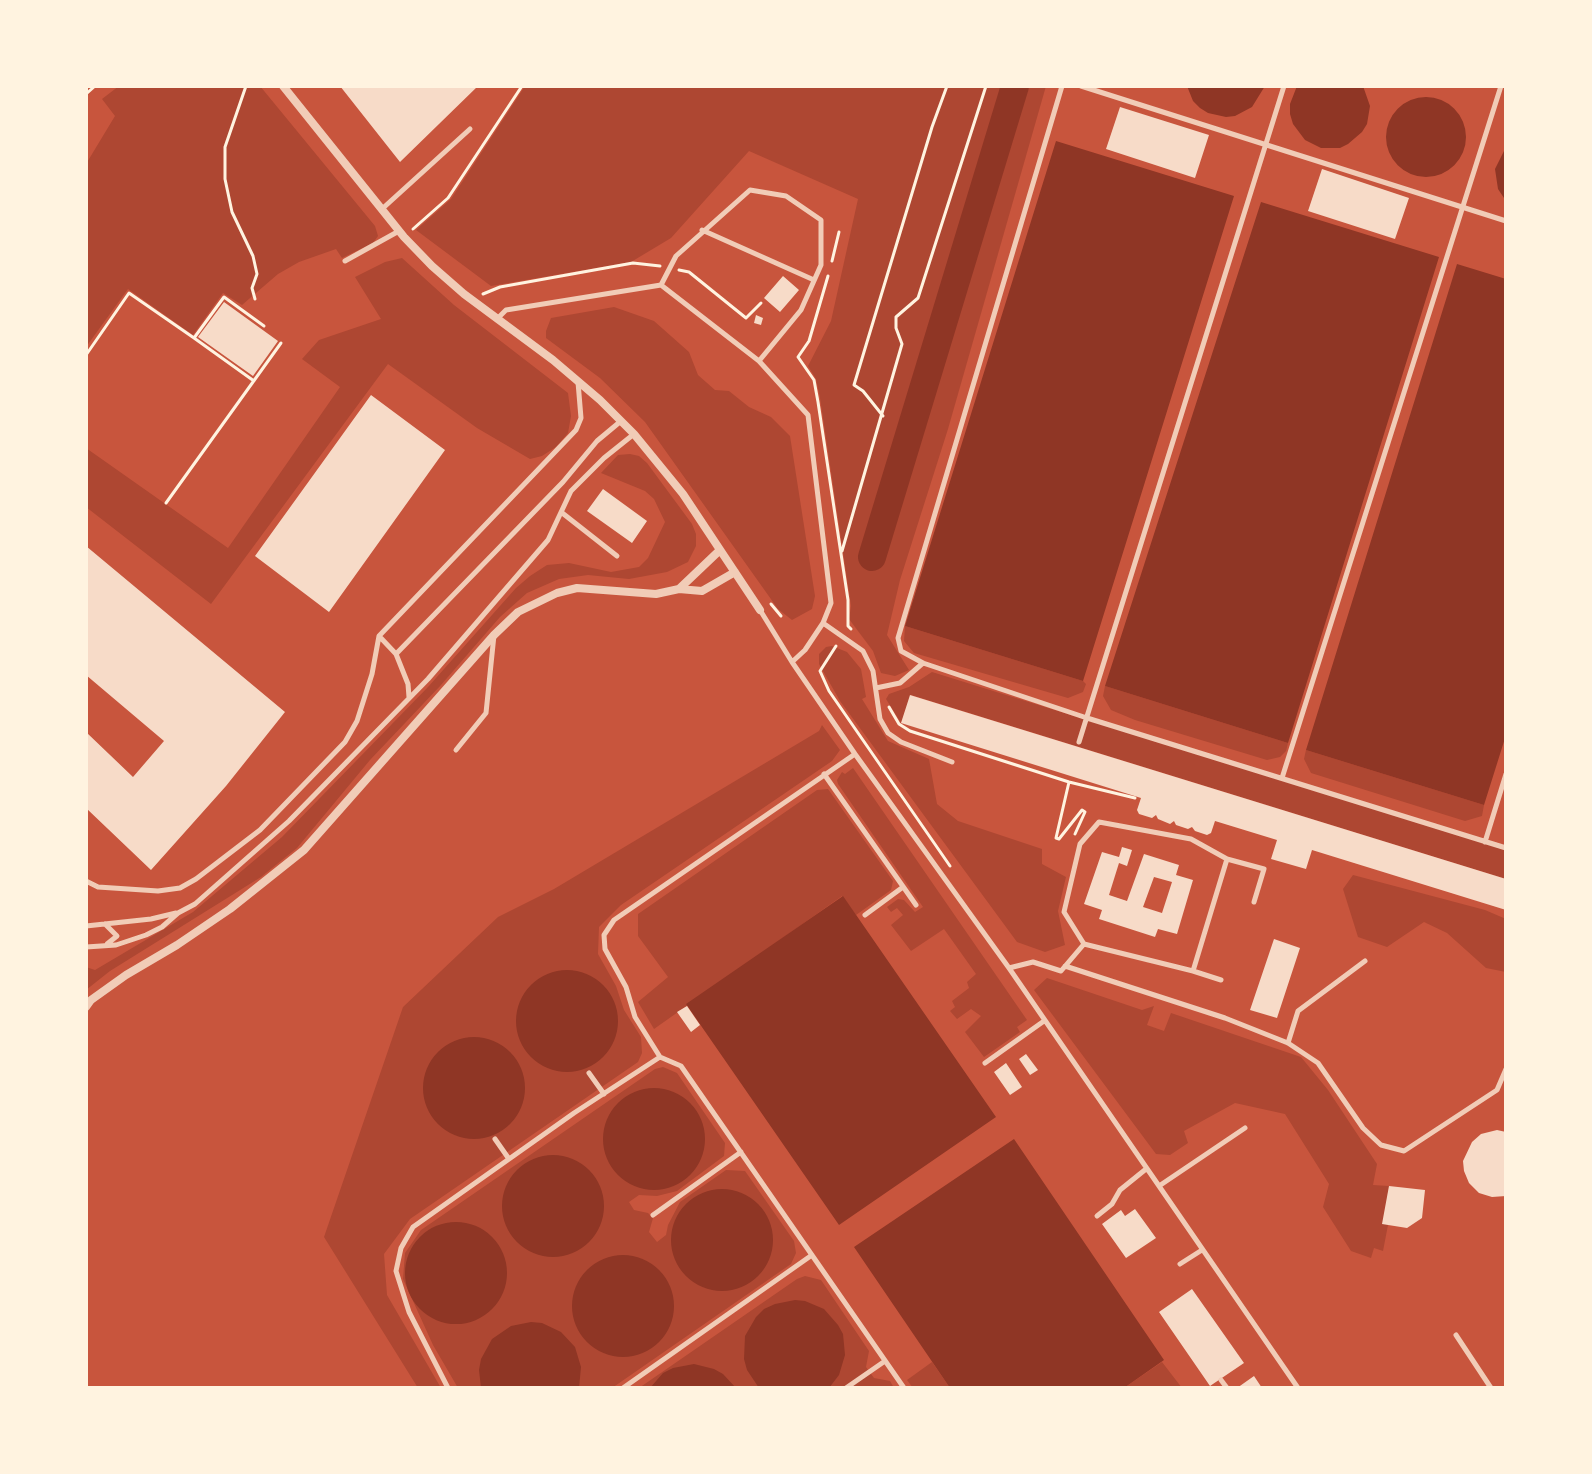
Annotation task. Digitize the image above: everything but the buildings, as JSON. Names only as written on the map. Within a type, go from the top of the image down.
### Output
[{"type":"street","points":[[283,86],[399,231],[432,266],[578,381],[634,434],[683,494],[760,610]]},
{"type":"street","points":[[679,589],[720,550]]},
{"type":"street","points":[[86,1007],[126,975],[230,909],[304,850],[494,635],[518,612],[557,593],[577,588],[656,594],[679,589],[702,591],[735,572]]},
{"type":"lane","points":[[1062,86],[898,638],[901,651],[923,663],[1087,718],[1506,848]]},
{"type":"lane","points":[[1081,86],[1506,221]]},
{"type":"lane","points":[[1079,742],[1284,86]]},
{"type":"lane","points":[[1282,778],[1501,86]]},
{"type":"lane","points":[[382,210],[470,129]]},
{"type":"lane","points":[[661,285],[676,256],[750,190],[786,196],[821,220],[821,265],[801,310],[759,361]]},
{"type":"lane","points":[[702,230],[814,280]]},
{"type":"lane","points":[[345,261],[399,231]]},
{"type":"lane","points":[[497,319],[506,310],[661,285],[759,361],[808,415],[831,603],[823,623],[805,650],[792,662]]},
{"type":"lane","points":[[86,881],[98,887],[158,891],[180,888],[251,837],[330,761],[345,742],[361,710],[379,636],[576,430],[581,418],[578,381]]},
{"type":"lane","points":[[396,654],[563,482],[597,441],[621,421]]},
{"type":"lane","points":[[86,947],[146,935],[162,927],[195,904],[289,821],[428,679],[541,549],[571,491],[634,434]]},
{"type":"lane","points":[[561,512],[617,556]]},
{"type":"lane","points":[[760,610],[855,754],[1009,968],[1298,1388]]},
{"type":"lane","points":[[823,623],[863,651],[873,671],[877,706],[888,733],[901,742],[952,762]]},
{"type":"lane","points":[[456,750],[486,713],[494,635]]},
{"type":"lane","points":[[379,636],[396,654],[408,684],[409,697]]},
{"type":"lane","points":[[876,688],[900,683],[923,663]]},
{"type":"lane","points":[[855,754],[614,920],[604,935],[605,949],[626,987],[635,1017],[660,1057],[681,1066],[904,1388]]},
{"type":"lane","points":[[824,774],[916,905]]},
{"type":"lane","points":[[1485,842],[1506,774]]},
{"type":"lane","points":[[1221,980],[1084,944],[1064,912],[1080,844],[1099,822],[1191,839],[1227,859],[1264,869],[1254,902]]},
{"type":"lane","points":[[1193,971],[1227,859]]},
{"type":"lane","points":[[865,915],[903,887]]},
{"type":"lane","points":[[86,926],[178,913]]},
{"type":"lane","points":[[105,923],[117,936],[107,945]]},
{"type":"lane","points":[[1009,968],[1033,962],[1061,971],[1084,944]]},
{"type":"lane","points":[[1288,1043],[1298,1011],[1365,961]]},
{"type":"lane","points":[[1065,966],[1225,1018],[1288,1043],[1318,1063],[1363,1128],[1381,1145],[1404,1151],[1497,1090],[1506,1069]]},
{"type":"lane","points":[[985,1063],[1044,1021]]},
{"type":"lane","points":[[448,1388],[401,1290],[396,1271],[401,1248],[413,1227],[660,1057]]},
{"type":"lane","points":[[589,1073],[604,1094]]},
{"type":"lane","points":[[1159,1186],[1245,1128]]},
{"type":"lane","points":[[495,1139],[509,1159]]},
{"type":"lane","points":[[653,1215],[741,1152]]},
{"type":"lane","points":[[1097,1216],[1112,1204],[1120,1190],[1146,1169]]},
{"type":"lane","points":[[1180,1264],[1202,1250]]},
{"type":"lane","points":[[623,1388],[812,1255]]},
{"type":"lane","points":[[1456,1335],[1491,1388]]},
{"type":"lane","points":[[846,1388],[885,1361]]},
{"type":"lane","points":[[1221,1380],[1227,1388]]},
{"type":"path","points":[[86,94],[95,86]]},
{"type":"path","points":[[246,86],[225,147],[225,179],[232,212],[253,256],[257,274],[252,288],[255,299]]},
{"type":"path","points":[[419,223],[448,198],[522,86]]},
{"type":"path","points":[[883,416],[863,391],[854,385],[947,86]]},
{"type":"path","points":[[838,565],[902,344],[896,317],[918,298],[986,86]]},
{"type":"path","points":[[802,354],[823,297],[839,232]]},
{"type":"path","points":[[86,355],[129,293],[254,381]]},
{"type":"path","points":[[194,338],[224,297],[264,326]]},
{"type":"path","points":[[166,503],[281,343]]},
{"type":"path","points":[[770,603],[781,616]]},
{"type":"path","points":[[877,706],[887,703],[899,724],[910,731],[1069,782],[1135,798]]},
{"type":"path","points":[[1069,782],[1056,838],[1059,839],[1082,810],[1085,812],[1074,835]]},
{"type":"shaded area","points":[[119,86],[260,86],[375,226],[378,236],[373,243],[342,258],[336,249],[299,262],[278,274],[242,305],[223,293],[193,335],[128,289],[86,347],[86,164],[115,116],[102,99]]},
{"type":"shaded area","points":[[525,86],[1046,86],[948,429],[900,580],[887,635],[909,670],[895,676],[881,673],[873,651],[849,619],[851,606],[820,398],[816,379],[808,366],[831,321],[858,199],[749,151],[671,238],[631,262],[491,286],[416,230],[451,199]]},
{"type":"shaded area","points":[[1187,86],[1265,86],[1252,107],[1226,117],[1200,108],[1193,101]]},
{"type":"shaded area","points":[[1297,86],[1363,86],[1370,106],[1367,124],[1362,132],[1340,148],[1321,148],[1305,140],[1290,114],[1290,104]]},
{"type":"shaded area","points":[[1426,97],[1441,100],[1454,109],[1463,122],[1466,137],[1463,152],[1454,165],[1441,174],[1426,177],[1411,174],[1398,165],[1389,152],[1386,137],[1389,122],[1398,109],[1411,100]]},
{"type":"shaded area","points":[[1056,141],[1234,196],[1083,681],[905,626]]},
{"type":"shaded area","points":[[1506,147],[1506,201],[1498,189],[1495,169]]},
{"type":"shaded area","points":[[1261,202],[1439,257],[1288,743],[1105,686]]},
{"type":"shaded area","points":[[402,258],[454,305],[568,393],[571,416],[568,433],[556,447],[530,459],[477,428],[388,364],[211,604],[86,507],[86,448],[228,548],[340,387],[302,359],[319,340],[381,319],[355,277],[385,262]]},
{"type":"shaded area","points":[[1457,264],[1506,279],[1506,735],[1484,805],[1306,750]]},
{"type":"shaded area","points":[[614,307],[654,321],[689,352],[698,375],[715,390],[729,391],[749,407],[771,417],[790,436],[815,596],[812,609],[792,620],[778,609],[645,422],[600,378],[546,338],[551,318]]},
{"type":"shaded area","points":[[618,455],[639,456],[647,463],[692,524],[696,546],[688,562],[667,572],[629,579],[588,575],[559,579],[527,593],[500,617],[370,760],[297,848],[261,877],[110,971],[86,990],[86,967],[95,970],[193,912],[282,837],[428,687],[530,576],[547,565],[569,563],[611,572],[639,567],[648,558],[665,522],[654,499],[645,491],[601,473]]},
{"type":"shaded area","points":[[905,626],[1086,684],[1083,692],[1068,698],[914,653],[904,641]]},
{"type":"shaded area","points":[[832,646],[847,652],[861,669],[866,697],[862,699],[888,741],[929,759],[937,804],[958,821],[1042,849],[1042,864],[1066,877],[1058,911],[1065,945],[1045,952],[1017,942],[840,701],[819,664],[819,654]]},
{"type":"shaded area","points":[[932,672],[1506,850],[1506,879],[911,695],[901,723],[886,699],[889,694],[909,687]]},
{"type":"shaded area","points":[[1105,686],[1288,743],[1286,751],[1280,757],[1267,760],[1135,720],[1111,710],[1103,696]]},
{"type":"shaded area","points":[[822,725],[840,750],[832,761],[621,905],[599,927],[598,954],[616,986],[624,1010],[641,1037],[642,1053],[638,1062],[410,1219],[384,1254],[387,1295],[441,1388],[418,1388],[324,1237],[403,1007],[498,917],[554,889],[819,731]]},
{"type":"shaded area","points":[[1306,750],[1484,805],[1482,816],[1465,821],[1311,773],[1304,759]]},
{"type":"shaded area","points":[[853,768],[1027,1020],[1017,1027],[1020,1032],[984,1057],[965,1032],[981,1016],[971,1009],[957,1019],[950,1011],[955,1007],[952,1001],[969,988],[967,982],[976,974],[944,929],[911,951],[891,925],[903,915],[897,908],[891,912],[887,907],[898,899],[904,900],[915,912],[923,907],[838,784],[842,772],[845,774]]},
{"type":"shaded area","points":[[828,789],[893,881],[891,890],[856,915],[842,896],[654,1029],[638,1002],[668,977],[638,936],[638,914],[817,790]]},
{"type":"shaded area","points":[[1353,875],[1485,910],[1506,919],[1506,972],[1486,968],[1447,933],[1424,922],[1387,947],[1358,937],[1343,889]]},
{"type":"shaded area","points":[[843,896],[996,1117],[839,1225],[686,1004]]},
{"type":"shaded area","points":[[567,970],[587,974],[603,985],[614,1001],[618,1021],[614,1041],[603,1057],[587,1068],[567,1072],[547,1068],[531,1057],[520,1041],[516,1021],[520,1001],[531,985],[547,974]]},
{"type":"shaded area","points":[[1047,978],[1142,1010],[1154,1006],[1147,1025],[1164,1031],[1171,1013],[1301,1057],[1328,1090],[1377,1164],[1373,1185],[1389,1186],[1383,1223],[1388,1225],[1383,1251],[1374,1248],[1371,1258],[1351,1251],[1323,1207],[1329,1184],[1285,1114],[1235,1103],[1184,1131],[1188,1143],[1170,1155],[1156,1154],[1034,990]]},
{"type":"shaded area","points":[[474,1037],[494,1041],[510,1052],[521,1068],[525,1088],[521,1108],[510,1124],[494,1135],[474,1139],[454,1135],[438,1124],[427,1108],[423,1088],[427,1068],[438,1052],[454,1041]]},
{"type":"shaded area","points":[[663,1067],[677,1073],[725,1143],[724,1156],[677,1191],[657,1196],[639,1195],[629,1202],[634,1210],[648,1213],[653,1218],[649,1232],[657,1242],[666,1235],[680,1202],[726,1170],[745,1171],[794,1241],[796,1253],[791,1264],[612,1388],[458,1388],[433,1345],[403,1279],[405,1253],[421,1230],[655,1069]]},
{"type":"shaded area","points":[[654,1088],[674,1092],[690,1103],[701,1119],[705,1139],[701,1159],[690,1175],[674,1186],[654,1190],[634,1186],[618,1175],[607,1159],[603,1139],[607,1119],[618,1103],[634,1092]]},
{"type":"shaded area","points":[[1014,1139],[1164,1360],[1124,1388],[950,1388],[854,1247]]},
{"type":"shaded area","points":[[553,1155],[573,1159],[589,1170],[600,1186],[604,1206],[600,1226],[589,1242],[573,1253],[553,1257],[533,1253],[517,1242],[506,1226],[502,1206],[506,1186],[517,1170],[533,1159]]},
{"type":"shaded area","points":[[722,1189],[742,1193],[758,1204],[769,1220],[773,1240],[769,1260],[758,1276],[742,1287],[722,1291],[702,1287],[686,1276],[675,1260],[671,1240],[675,1220],[686,1204],[702,1193]]},
{"type":"shaded area","points":[[456,1222],[476,1226],[492,1237],[503,1253],[507,1273],[503,1293],[492,1309],[476,1320],[456,1324],[436,1320],[420,1309],[409,1293],[405,1273],[409,1253],[420,1237],[436,1226]]},
{"type":"shaded area","points":[[623,1255],[643,1259],[659,1270],[670,1286],[674,1306],[670,1326],[659,1342],[643,1353],[623,1357],[603,1353],[587,1342],[576,1326],[572,1306],[576,1286],[587,1270],[603,1259]]},
{"type":"shaded area","points":[[805,1276],[821,1280],[869,1351],[866,1367],[874,1378],[890,1381],[894,1388],[639,1388],[797,1279]]},
{"type":"shaded area","points":[[795,1300],[824,1309],[838,1325],[843,1334],[845,1355],[839,1375],[829,1388],[759,1388],[744,1359],[745,1336],[764,1309]]},
{"type":"shaded area","points":[[542,1323],[561,1332],[575,1347],[581,1367],[579,1388],[481,1388],[481,1359],[492,1339],[511,1326]]},
{"type":"shaded area","points":[[932,1362],[950,1388],[913,1388],[907,1380]]},
{"type":"shaded area","points":[[1162,1362],[1182,1388],[1124,1388]]},
{"type":"shaded area","points":[[694,1364],[723,1374],[736,1388],[650,1388],[663,1373]]},
{"type":"waterway","points":[[872,557],[1015,86]]}]
